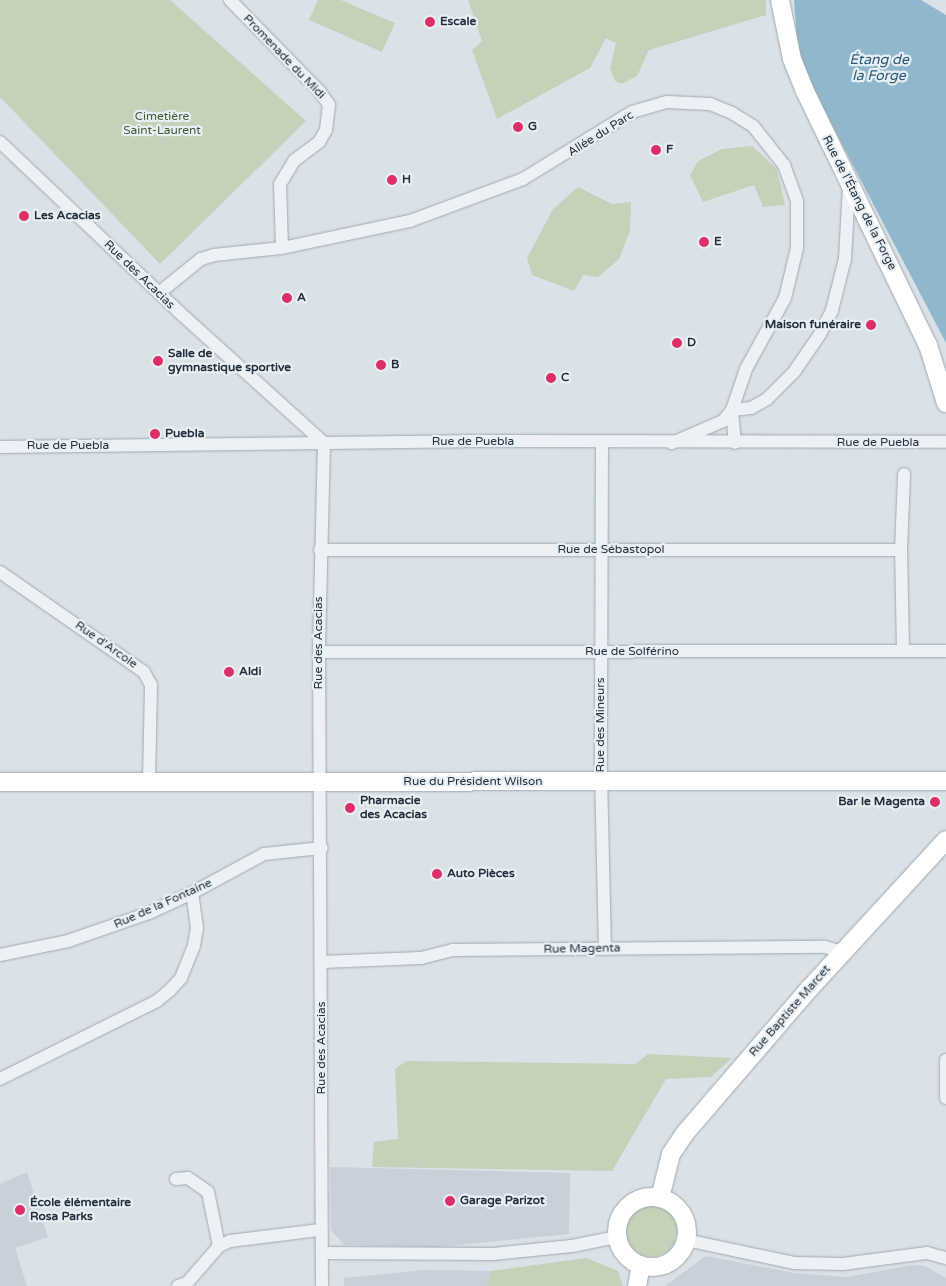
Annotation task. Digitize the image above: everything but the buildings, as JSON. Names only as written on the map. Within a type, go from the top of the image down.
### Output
[{"type":"street","points":[[221,0],[230,0]]},
{"type":"street","name":"Promenade du Midi","points":[[230,0],[320,92],[328,105],[326,130],[319,142],[294,160],[280,184],[282,248]]},
{"type":"street","name":"Rue de l'Étang de la Forge","points":[[780,0],[792,59],[801,82],[849,186],[928,345],[946,403]]},
{"type":"street","name":"Allée du Parc","points":[[159,293],[201,259],[214,255],[282,248],[366,232],[472,200],[549,166],[614,123],[647,107],[667,102],[710,104],[732,113],[753,126],[771,145],[788,173],[797,201],[797,248],[786,298],[746,369],[732,410],[729,443]]},
{"type":"street","name":"Rue des Acacias","points":[[0,142],[159,293],[324,443],[319,652],[322,848],[320,1230],[322,1286]]},
{"type":"street","points":[[732,410],[751,408],[766,399],[794,372],[820,334],[832,310],[845,259],[849,186]]},
{"type":"street","name":"Allée du Parc","points":[[724,421],[732,410]]},
{"type":"street","points":[[672,443],[724,421],[729,443]]},
{"type":"street","name":"Rue des Mineurs","points":[[602,442],[601,782],[605,949]]},
{"type":"street","name":"Rue de Puebla","points":[[0,446],[324,443],[946,442]]},
{"type":"street","points":[[903,650],[901,550],[904,474]]},
{"type":"street","name":"Rue de Sébastopol","points":[[320,550],[901,550]]},
{"type":"street","name":"Rue d'Arcole","points":[[0,572],[144,672],[151,685],[149,782]]},
{"type":"street","name":"Rue de Solférino","points":[[319,652],[946,651]]},
{"type":"street","name":"Rue du Président Wilson","points":[[0,782],[946,781]]},
{"type":"street","name":"Rue Baptiste Marcet","points":[[660,1198],[671,1154],[679,1141],[842,952],[946,840]]},
{"type":"street","name":"Rue de la Fontaine","points":[[0,955],[68,941],[149,913],[192,893],[264,854],[322,848]]},
{"type":"street","points":[[0,1079],[157,1001],[170,990],[180,978],[194,946],[197,928],[192,893]]},
{"type":"street","name":"Rue Magenta","points":[[322,962],[413,958],[452,950],[825,947],[842,952]]},
{"type":"street","points":[[946,1060],[946,1098]]},
{"type":"street","points":[[176,1179],[188,1178],[208,1192],[219,1246]]},
{"type":"street","points":[[660,1198],[682,1213],[686,1240],[682,1249],[669,1262],[660,1266],[641,1265],[625,1254],[617,1236],[621,1215],[628,1206],[638,1200],[660,1198]]},
{"type":"street","points":[[184,1285],[219,1246],[244,1238],[320,1230]]},
{"type":"street","points":[[322,1253],[493,1254],[572,1246],[617,1236]]},
{"type":"street","points":[[686,1240],[794,1263],[843,1264],[928,1253],[946,1258]]},
{"type":"street","points":[[637,1286],[641,1265]]},
{"type":"shaded area","name":"Garage Parizot","points":[[330,1167],[570,1173],[569,1234],[437,1247],[344,1245],[331,1230]]},
{"type":"shaded area","name":"École élémentaire Rosa Parks","points":[[27,1172],[48,1237],[15,1248],[27,1286],[0,1286],[0,1184]]},
{"type":"shaded area","points":[[706,1256],[794,1273],[847,1277],[913,1265],[925,1266],[946,1278],[946,1286],[665,1286]]},
{"type":"shaded area","points":[[425,1270],[491,1271],[486,1286],[344,1286],[344,1278]]},
{"type":"green space","name":"Cimetière Saint-Laurent","points":[[0,0],[170,0],[306,121],[160,264],[0,97]]},
{"type":"green space","points":[[318,0],[341,0],[395,23],[382,52],[309,20]]},
{"type":"green space","points":[[468,0],[766,0],[766,15],[649,50],[637,76],[621,84],[615,81],[610,68],[616,43],[606,38],[590,68],[497,119],[472,50],[482,41]]},
{"type":"green space","points":[[752,146],[777,169],[785,205],[763,207],[754,185],[703,202],[690,175],[698,161],[722,149]]},
{"type":"green space","points":[[578,187],[612,204],[631,202],[630,231],[619,259],[598,277],[583,275],[574,291],[532,275],[527,258],[553,209]]},
{"type":"green space","points":[[648,1054],[732,1058],[711,1077],[666,1079],[612,1171],[372,1167],[374,1142],[398,1139],[395,1069],[406,1061],[635,1064]]},
{"type":"green space","points":[[651,1205],[661,1207],[669,1213],[675,1221],[677,1231],[675,1241],[669,1249],[661,1255],[651,1257],[641,1255],[633,1249],[627,1241],[625,1231],[627,1221],[633,1213],[641,1207]]},
{"type":"green space","points":[[586,1258],[618,1271],[623,1286],[486,1286],[491,1271]]},
{"type":"water","name":"Étang de la Forge","points":[[794,0],[921,0],[946,15],[946,343],[812,87],[798,52]]},
{"type":"place","name":"Escale","points":[[430,22]]},
{"type":"place","name":"G","points":[[518,127]]},
{"type":"place","name":"F","points":[[656,150]]},
{"type":"place","name":"H","points":[[392,180]]},
{"type":"place","name":"Les Acacias","points":[[24,216]]},
{"type":"place","name":"E","points":[[704,242]]},
{"type":"place","name":"A","points":[[287,298]]},
{"type":"place","name":"Maison funéraire","points":[[871,325]]},
{"type":"place","name":"D","points":[[677,343]]},
{"type":"place","name":"Salle de gymnastique sportive","points":[[158,361]]},
{"type":"place","name":"B","points":[[381,365]]},
{"type":"place","name":"C","points":[[551,378]]},
{"type":"place","name":"Puebla","points":[[155,434]]},
{"type":"place","name":"Aldi","points":[[229,672]]},
{"type":"place","name":"Bar le Magenta","points":[[935,802]]},
{"type":"place","name":"Pharmacie des Acacias","points":[[350,808]]},
{"type":"place","name":"Auto Pièces","points":[[437,874]]},
{"type":"place","name":"Garage Parizot","points":[[450,1201]]},
{"type":"place","name":"École élémentaire Rosa Parks","points":[[20,1210]]}]
